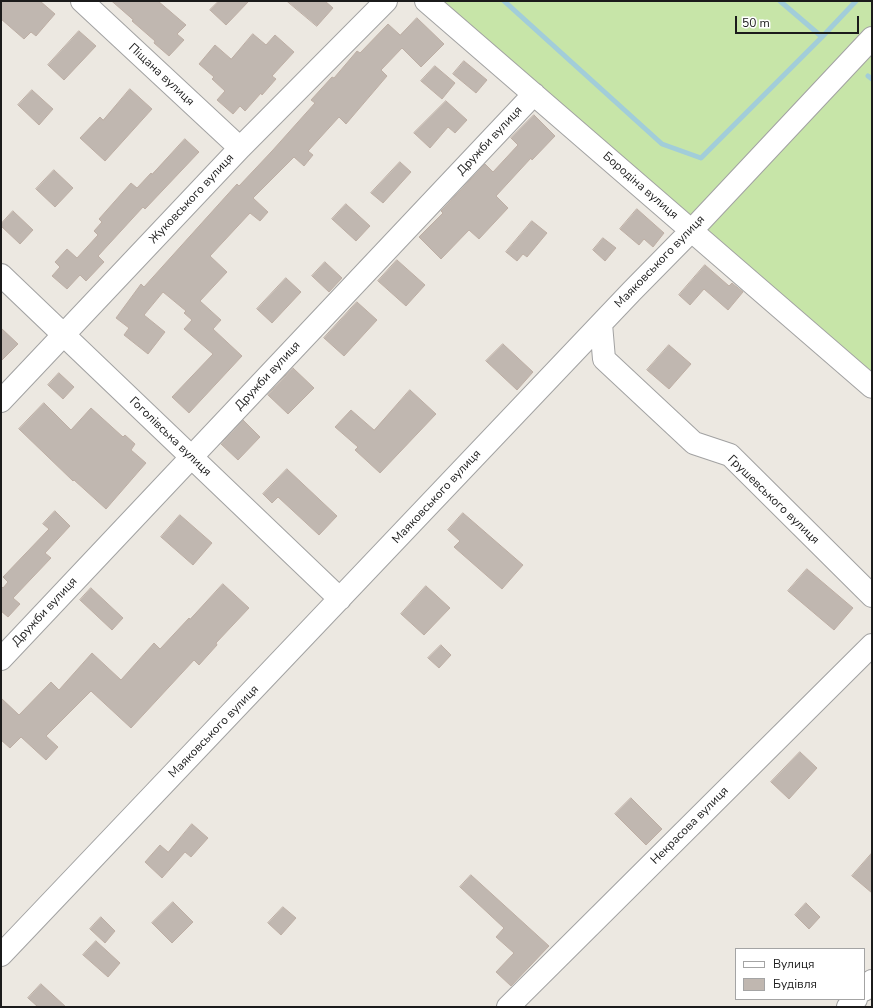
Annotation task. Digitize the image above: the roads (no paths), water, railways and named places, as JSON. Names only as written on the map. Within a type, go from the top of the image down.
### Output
[{"type":"street","name":"Піщана вулиця","points":[[82,1],[240,148]]},
{"type":"street","name":"Жуковського вулиця","points":[[1,401],[240,148],[386,1]]},
{"type":"street","name":"Бородіна вулиця","points":[[426,1],[872,387]]},
{"type":"street","name":"Маяковського вулиця","points":[[1,955],[692,230],[872,38]]},
{"type":"street","name":"Дружби вулиця","points":[[1,660],[534,94]]},
{"type":"street","name":"Гоголівська вулиця","points":[[1,275],[340,599]]},
{"type":"street","name":"Грушевського вулиця","points":[[601,324],[604,359],[694,443],[730,455],[872,596]]},
{"type":"street","name":"Некрасова вулиця","points":[[508,1007],[872,645]]},
{"type":"street","points":[[865,989],[872,981]]},
{"type":"waterway","points":[[504,1],[662,144],[701,158],[856,1]]},
{"type":"waterway","points":[[780,1],[822,37]]},
{"type":"waterway","points":[[868,76],[872,79]]}]
